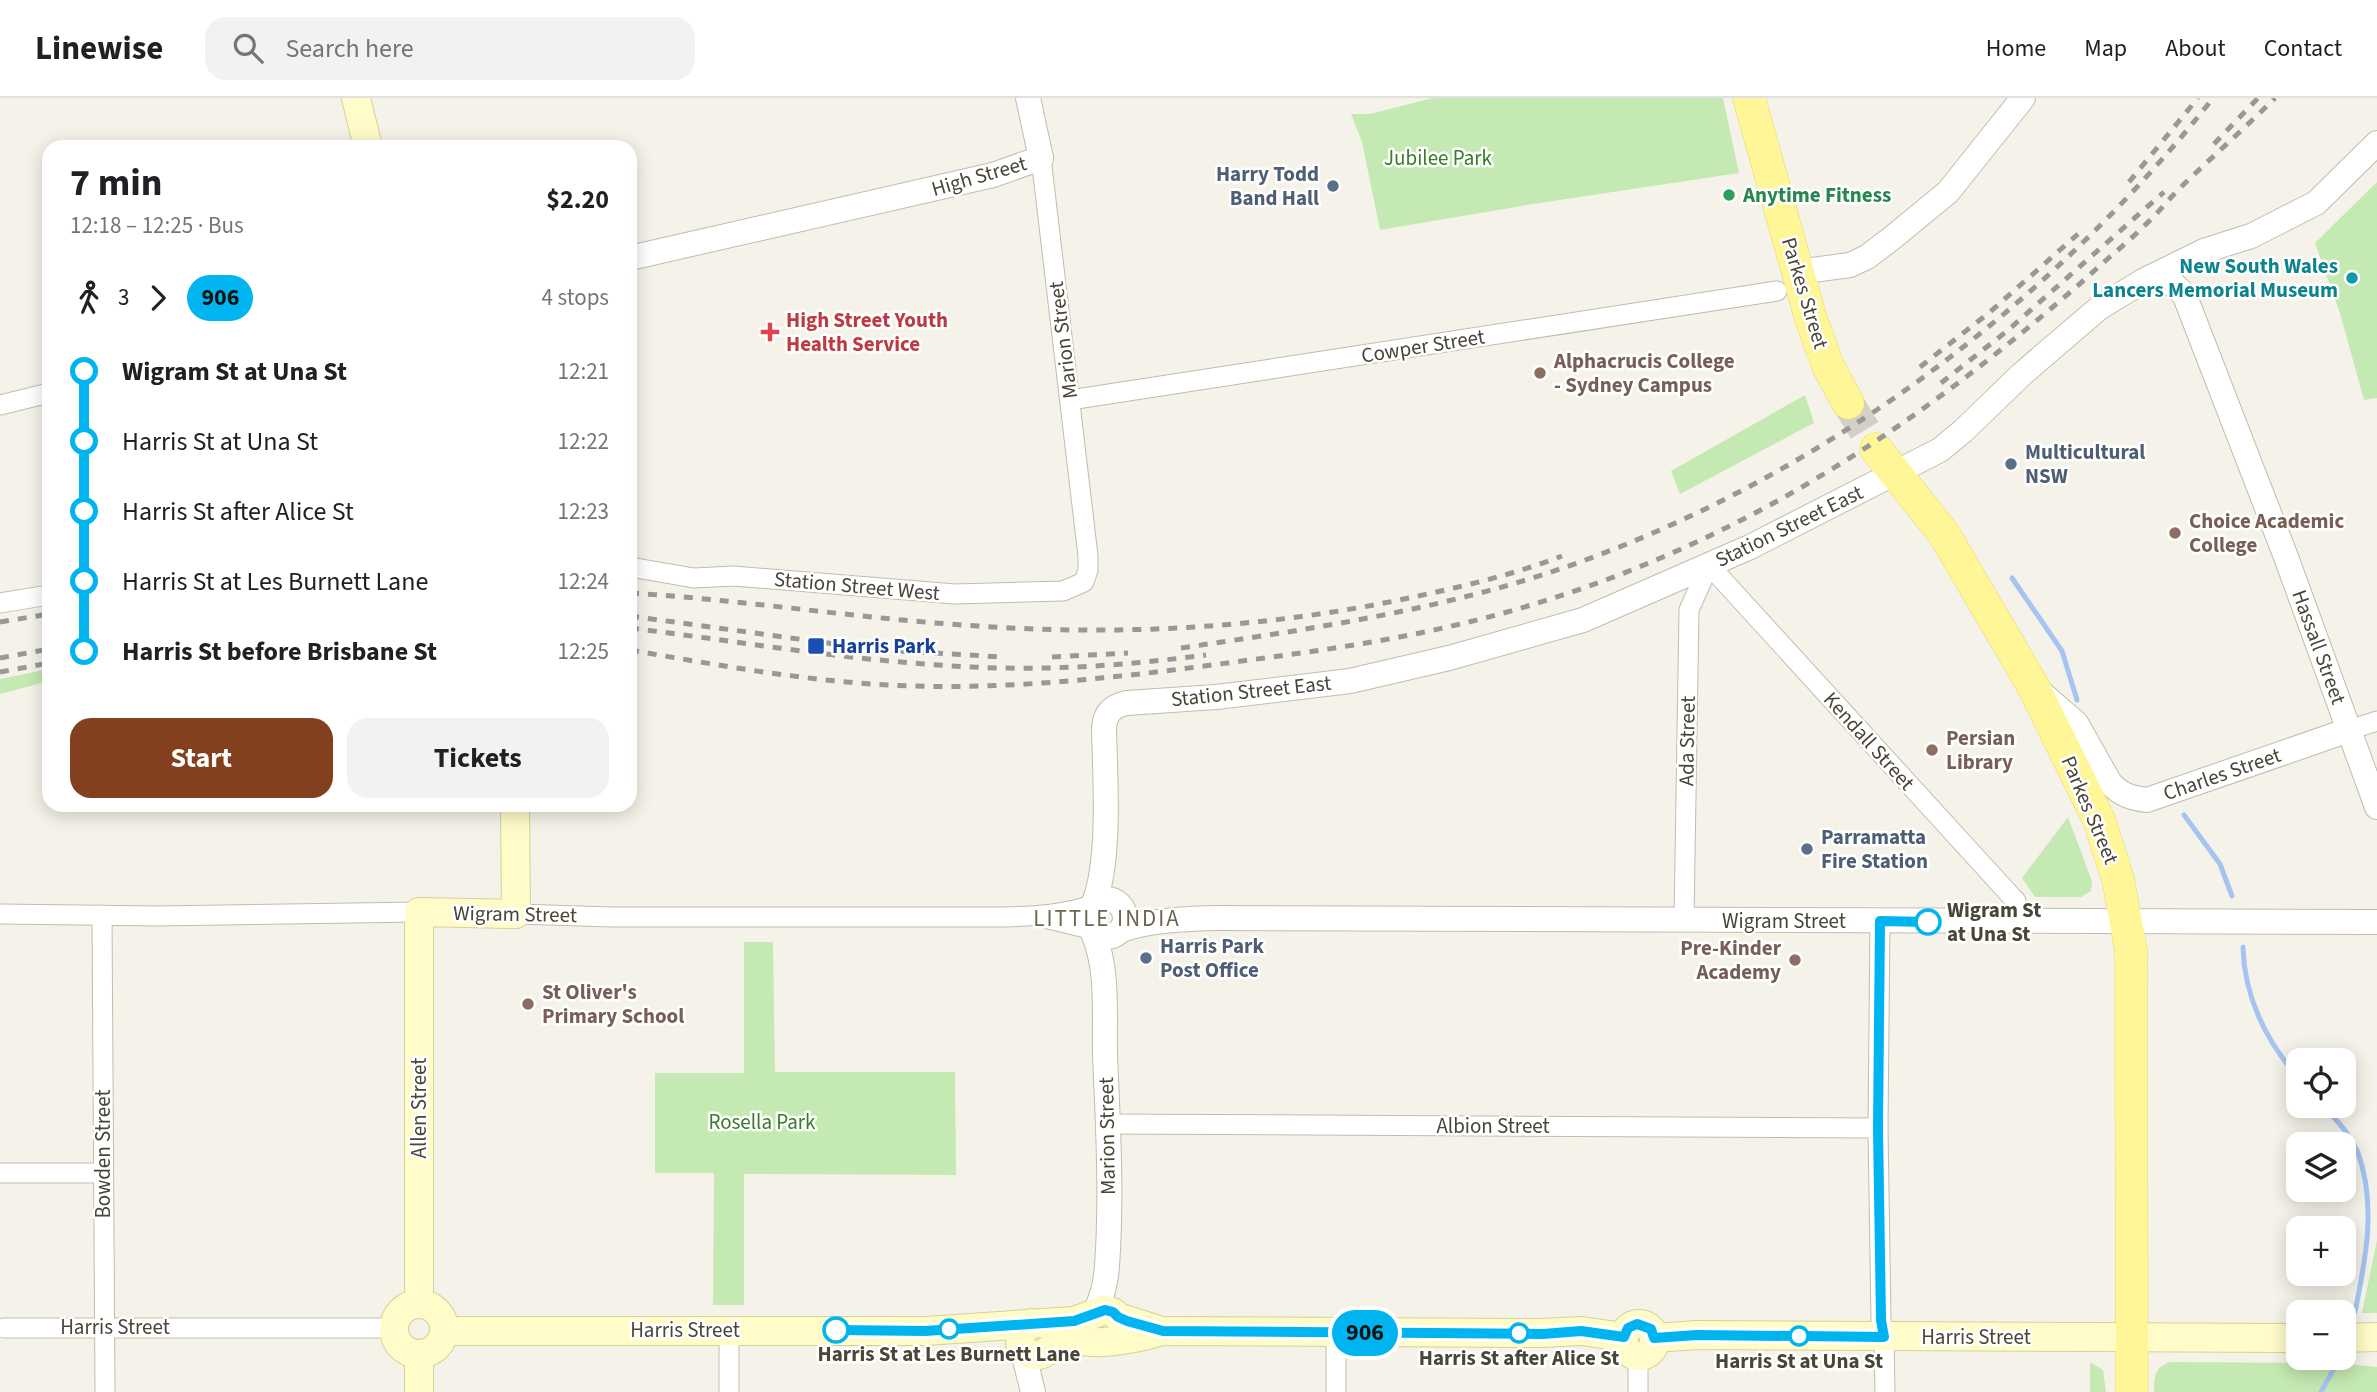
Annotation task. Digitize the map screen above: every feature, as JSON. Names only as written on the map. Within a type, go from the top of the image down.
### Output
[{"type":"main road","points":[[356,98],[366,140]]},
{"type":"main road","name":"Parkes Street","points":[[1749,98],[1787,282],[1848,403]]},
{"type":"main road","name":"Parkes Street","points":[[1886,461],[1944,534],[2033,686],[2099,820],[2118,879],[2131,950],[2132,1392]]},
{"type":"main road","points":[[515,812],[516,914]]},
{"type":"main road","name":"Wigram Street","points":[[419,912],[516,914]]},
{"type":"main road","name":"Allen Street","points":[[419,912],[419,1303]]},
{"type":"main road","points":[[419,1303],[437,1310],[442,1316],[445,1331],[443,1340],[433,1350],[419,1354],[411,1353],[398,1344],[394,1328],[400,1312],[419,1303]]},
{"type":"main road","name":"Harris Street","points":[[445,1331],[925,1331],[1030,1342],[1052,1347],[1109,1320],[1163,1331],[1543,1334],[1581,1331],[1639,1343],[1697,1335],[2286,1338]]},
{"type":"main road","points":[[2356,1338],[2377,1337]]},
{"type":"main road","points":[[419,1354],[419,1392]]},
{"type":"street","name":"Marion Street","points":[[1028,98],[1041,158],[1070,400],[1088,556],[1088,570],[1084,582]]},
{"type":"street","points":[[1787,282],[1850,265],[1867,257],[1892,238],[1948,192],[2023,98]]},
{"type":"street","name":"Station Street East","points":[[1110,710],[1127,703],[1350,681],[1449,658],[1583,620],[1750,547],[1886,461],[1940,450],[2081,323],[2119,295],[2204,251],[2251,236],[2316,203],[2377,143]]},
{"type":"street","name":"High Street","points":[[637,241],[990,161],[1041,158]]},
{"type":"street","name":"High Street","points":[[637,256],[944,187],[993,175],[1041,158]]},
{"type":"street","name":"Hassall Street","points":[[2151,277],[2164,280],[2183,292],[2286,557],[2377,807]]},
{"type":"street","name":"Cowper Street","points":[[1070,400],[1787,282]]},
{"type":"street","points":[[0,405],[42,395]]},
{"type":"street","name":"Ada Street","points":[[1684,920],[1689,610],[1709,565]]},
{"type":"street","name":"Kendall Street","points":[[1709,565],[2016,901],[2015,922]]},
{"type":"street","name":"Station Street West","points":[[637,567],[694,578],[734,576],[972,595],[1063,591],[1084,582]]},
{"type":"street","points":[[0,603],[42,595]]},
{"type":"street","name":"Charles Street","points":[[2033,686],[2076,723],[2116,790],[2131,798],[2147,800],[2377,721]]},
{"type":"street","name":"Marion Street","points":[[1109,1320],[1101,1301],[1107,1268],[1108,1124],[1101,959],[1105,918],[1100,883],[1104,839],[1104,728],[1110,710]]},
{"type":"street","name":"Wigram Street","points":[[0,915],[419,912]]},
{"type":"street","name":"Wigram Street","points":[[516,914],[612,917],[1031,916],[1068,923],[1105,918],[2377,922]]},
{"type":"street","name":"Bowden Street","points":[[102,915],[105,1392]]},
{"type":"street","points":[[1880,921],[1878,1128],[1885,1392]]},
{"type":"street","name":"Albion Street","points":[[1108,1124],[1878,1128]]},
{"type":"street","points":[[0,1173],[102,1173]]},
{"type":"street","name":"Harris Street","points":[[4,1328],[394,1328]]},
{"type":"street","points":[[729,1330],[729,1392]]},
{"type":"street","points":[[1336,1333],[1336,1392]]},
{"type":"street","points":[[1030,1342],[1033,1392]]},
{"type":"street","points":[[1030,1342],[1039,1392]]},
{"type":"street","points":[[1638,1392],[1639,1343]]},
{"type":"green space","name":"Jubilee Park","points":[[1433,98],[1723,98],[1739,173],[1380,230],[1362,142],[1351,114],[1370,114]]},
{"type":"green space","name":"New South Wales Lancers Memorial Museum","points":[[2377,182],[2377,398],[2364,400],[2340,313],[2315,243]]},
{"type":"green space","points":[[1805,395],[1814,423],[1680,494],[1671,471]]},
{"type":"green space","points":[[42,670],[42,683],[0,694],[0,679]]},
{"type":"green space","points":[[2068,817],[2092,881],[2091,891],[2081,897],[2035,897],[2022,878]]},
{"type":"green space","name":"Rosella Park","points":[[744,942],[773,942],[775,1072],[955,1072],[956,1175],[744,1174],[744,1305],[713,1305],[714,1173],[655,1173],[655,1073],[744,1073]]},
{"type":"green space","points":[[2377,1240],[2377,1313],[2362,1313]]},
{"type":"green space","points":[[2090,1362],[2103,1370],[2106,1392],[2090,1392]]},
{"type":"green space","points":[[2286,1363],[2286,1370],[2356,1370],[2356,1365],[2377,1367],[2377,1392],[2154,1392],[2158,1370],[2165,1364]]},
{"type":"waterway","points":[[2012,578],[2062,651],[2077,700]]},
{"type":"waterway","points":[[2184,815],[2220,864],[2232,896]]},
{"type":"waterway","points":[[2243,947],[2252,1000],[2267,1033],[2286,1063]]},
{"type":"waterway","points":[[2334,1118],[2357,1150],[2367,1190],[2368,1231],[2356,1307]]},
{"type":"waterway","points":[[2321,1392],[2333,1370]]},
{"type":"tunnel","points":[[1848,403],[1876,449]]},
{"type":"railway","points":[[2129,182],[2198,98]]},
{"type":"railway","points":[[1181,648],[1366,618],[1503,587],[1644,537],[1737,493],[1828,442],[1915,384],[1997,319],[2075,250],[2147,176],[2213,98]]},
{"type":"railway","points":[[2214,144],[2258,98]]},
{"type":"railway","points":[[637,651],[770,673],[875,684],[1025,684],[1175,670],[1304,653],[1426,632],[1553,598],[1648,564],[1739,521],[1827,472],[1894,429],[1991,358],[2083,281],[2137,233],[2182,186],[2275,98]]},
{"type":"railway","points":[[1941,383],[2007,331],[2164,192]]},
{"type":"railway","points":[[1920,367],[1990,312],[2078,234]]},
{"type":"railway","points":[[637,594],[978,626],[1086,630],[1194,627],[1302,616],[1409,598],[1486,580],[1562,556]]},
{"type":"railway","points":[[0,622],[42,615]]},
{"type":"railway","points":[[637,617],[835,644]]},
{"type":"railway","points":[[637,629],[844,656],[973,667],[1090,666],[1206,655]]},
{"type":"railway","points":[[0,658],[42,650]]},
{"type":"railway","points":[[898,651],[1003,657]]},
{"type":"railway","points":[[1052,657],[1128,653]]},
{"type":"railway","points":[[0,672],[42,664]]},
{"type":"bus line","name":"906","points":[[836,1330],[925,1331],[1074,1321],[1105,1310],[1127,1321],[1163,1331],[1543,1334],[1581,1331],[1624,1337],[1632,1325],[1642,1324],[1651,1329],[1654,1338],[1697,1335],[1884,1337],[1881,1320],[1878,1128],[1880,921],[1928,922]]},
{"type":"place","name":"Harry Todd Band Hall","points":[[1333,186]]},
{"type":"place","name":"Anytime Fitness","points":[[1729,195]]},
{"type":"place","name":"New South Wales Lancers Memorial Museum","points":[[2352,278]]},
{"type":"place","name":"High Street Youth Health Service","points":[[770,332]]},
{"type":"place","name":"Alphacrucis College - Sydney Campus","points":[[1540,373]]},
{"type":"place","name":"Multicultural NSW","points":[[2011,464]]},
{"type":"place","name":"Choice Academic College","points":[[2175,533]]},
{"type":"place","name":"Harris Park","points":[[816,646]]},
{"type":"place","name":"Persian Library","points":[[1932,750]]},
{"type":"place","name":"Parramatta Fire Station","points":[[1807,849]]},
{"type":"place","name":"Wigram St at Una St","points":[[1928,922]]},
{"type":"place","name":"Harris Park Post Office","points":[[1146,958]]},
{"type":"place","name":"Pre-Kinder Academy","points":[[1795,960]]},
{"type":"place","name":"St Oliver's Primary School","points":[[528,1004]]},
{"type":"place","name":"Harris St at Les Burnett Lane","points":[[949,1329]]},
{"type":"place","name":"Harris St after Alice St","points":[[1519,1333]]},
{"type":"place","name":"Harris St at Una St","points":[[1799,1336]]},
{"type":"district","name":"LITTLE INDIA","points":[[1107,918]]}]
